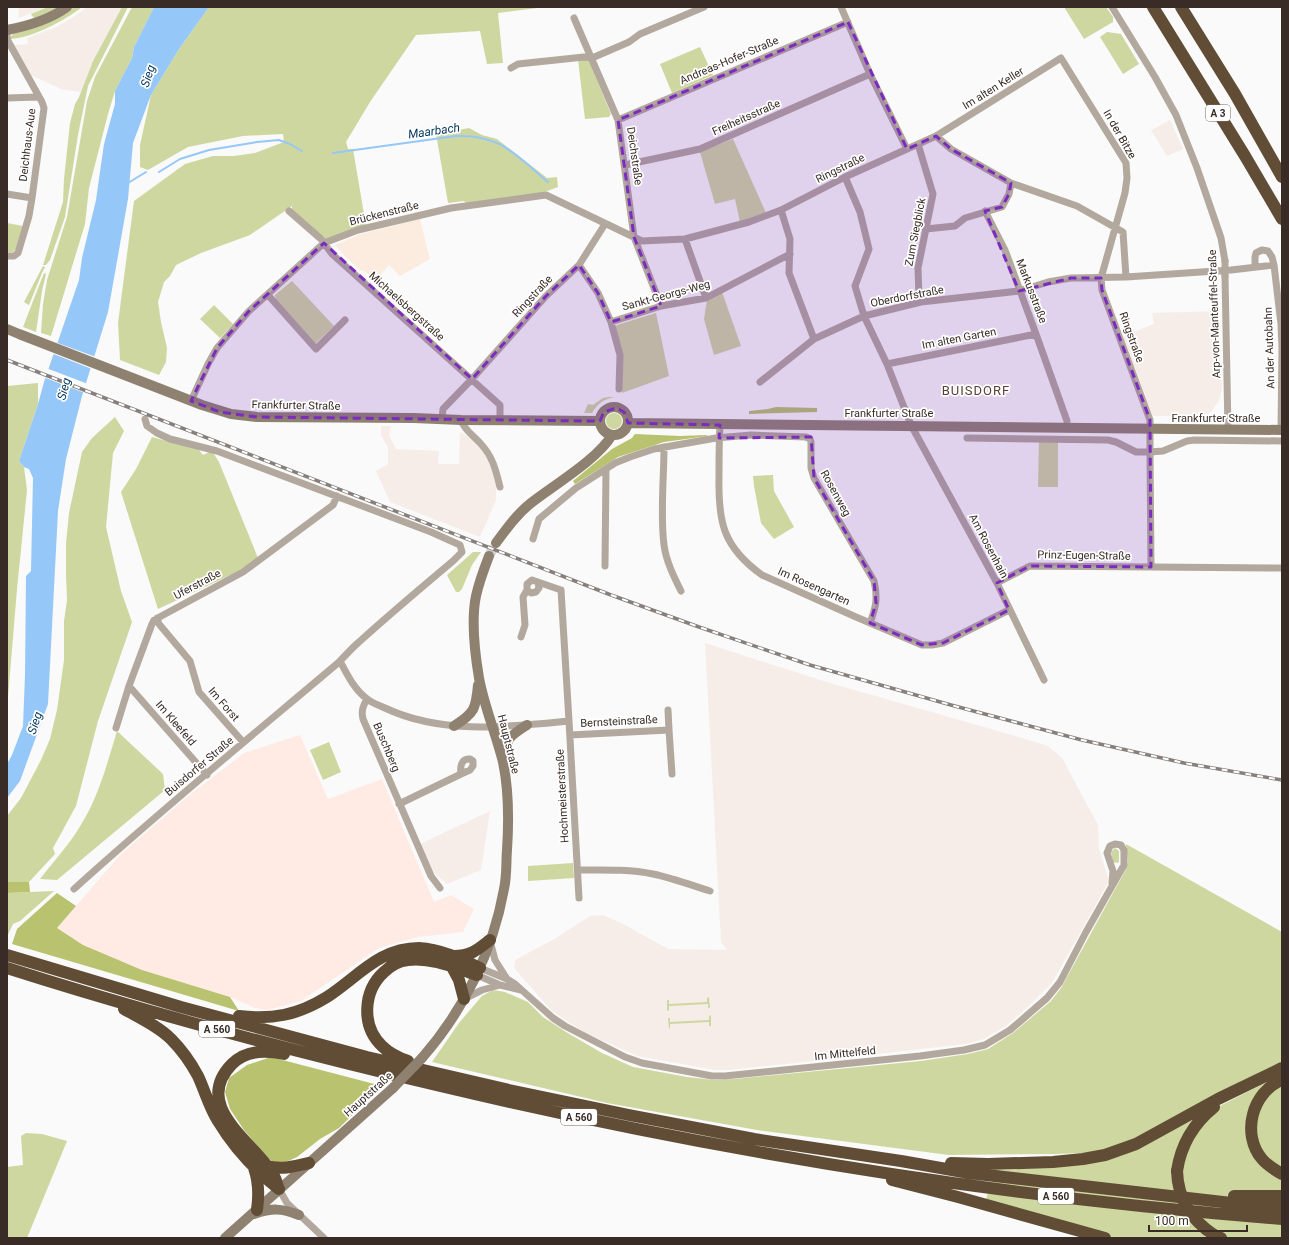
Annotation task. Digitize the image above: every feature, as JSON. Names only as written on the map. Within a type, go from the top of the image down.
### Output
[{"type":"highway","name":"A 3","points":[[1153,7],[1282,219]]},
{"type":"highway","name":"A 3","points":[[1181,7],[1235,94],[1282,177]]},
{"type":"highway","points":[[442,1074],[433,1068],[403,1059],[382,1046],[374,1036],[369,1023],[367,1010],[368,998],[373,986],[380,976],[396,963],[420,959],[433,961],[453,961],[474,952],[490,940]]},
{"type":"highway","points":[[181,1007],[192,1006],[228,1015],[259,1019],[293,1013],[309,1007],[327,997],[370,965],[393,952],[406,949],[421,948],[435,951],[453,961],[478,971]]},
{"type":"highway","name":"A 560","points":[[7,955],[181,1007],[367,1057],[509,1090],[614,1112],[754,1139],[901,1161],[969,1173],[1160,1195],[1282,1207]]},
{"type":"highway","points":[[453,961],[464,999]]},
{"type":"highway","name":"A 560","points":[[7,968],[149,1011],[330,1060],[505,1102],[634,1129],[831,1164],[966,1185],[1114,1204],[1282,1219]]},
{"type":"highway","points":[[104,998],[154,1026],[170,1038],[182,1052],[198,1076],[217,1120],[224,1131],[260,1166],[274,1176],[279,1190]]},
{"type":"highway","points":[[254,1212],[258,1198],[260,1166],[226,1117],[221,1107],[219,1086],[222,1078],[235,1061],[244,1055],[257,1052],[273,1052],[312,1061],[330,1060]]},
{"type":"highway","points":[[901,1161],[960,1164],[1014,1164],[1082,1160],[1105,1155],[1136,1144],[1235,1090],[1282,1068]]},
{"type":"highway","points":[[1282,1080],[1267,1090],[1259,1099],[1254,1109],[1251,1129],[1252,1139],[1256,1150],[1262,1159],[1270,1167],[1282,1174]]},
{"type":"highway","points":[[1218,1237],[1201,1226],[1187,1208],[1180,1194],[1177,1171],[1183,1145],[1192,1129],[1204,1115],[1235,1090]]},
{"type":"highway","points":[[260,1166],[274,1168],[290,1167],[309,1163]]},
{"type":"highway","points":[[831,1164],[965,1199],[1103,1238]]},
{"type":"highway","points":[[1160,1195],[1282,1196]]},
{"type":"main road","points":[[7,30],[28,26],[58,13],[67,7]]},
{"type":"main road","name":"Frankfurter Straße","points":[[7,329],[191,401],[220,412],[231,414],[257,417],[600,421]]},
{"type":"main road","points":[[616,408],[624,412],[628,419],[628,423],[624,431],[620,434],[612,435],[608,434],[602,428],[600,421],[604,412],[608,409],[616,408]]},
{"type":"main road","name":"Frankfurter Straße","points":[[628,423],[1282,430]]},
{"type":"main road","points":[[496,543],[513,520],[530,504],[593,456],[608,442],[612,435]]},
{"type":"main road","name":"Hauptstraße","points":[[225,1238],[393,1088],[422,1058],[452,1020],[478,971],[490,940],[505,888],[509,821],[502,762],[479,679],[474,638],[476,598],[489,556]]},
{"type":"main road","points":[[454,726],[467,718],[474,710],[479,679]]},
{"type":"main road","points":[[502,762],[510,736],[526,725]]},
{"type":"main road","points":[[254,1212],[265,1210],[284,1210],[299,1216]]},
{"type":"street","points":[[512,68],[518,64],[584,57],[592,58],[629,42],[640,34],[704,7]]},
{"type":"street","points":[[841,7],[870,74],[907,149]]},
{"type":"street","name":"Arp-von-Manteuffel-Straße","points":[[1112,7],[1155,76],[1176,115],[1197,168],[1219,231],[1225,261],[1228,430]]},
{"type":"street","name":"Deichstraße","points":[[574,18],[618,120],[634,237],[661,306]]},
{"type":"street","name":"Andreas-Hofer-Straße","points":[[618,120],[848,22]]},
{"type":"street","name":"Deichhaus-Aue","points":[[7,36],[8,41],[44,108],[29,216],[18,253],[14,256],[7,256]]},
{"type":"street","name":"Im alten Keller","points":[[936,136],[1060,58]]},
{"type":"street","name":"In der Bitze","points":[[1060,58],[1126,163],[1127,178],[1125,193],[1114,228]]},
{"type":"street","name":"Freiheitsstraße","points":[[625,165],[700,148],[870,74]]},
{"type":"street","name":"Deichhaus-Aue","points":[[7,98],[38,97]]},
{"type":"street","points":[[936,136],[951,149],[1011,183],[1077,206],[1123,232],[1126,277]]},
{"type":"street","name":"Ringstraße","points":[[442,420],[443,409],[472,379],[546,296],[579,265],[605,224],[642,241],[685,239],[749,222],[781,210],[845,177],[936,136]]},
{"type":"street","name":"Zum Siegblick","points":[[918,144],[934,194],[918,268],[919,297],[921,302]]},
{"type":"street","name":"Am Rosenhain","points":[[845,177],[860,212],[869,249],[855,286],[864,316],[911,425],[996,583],[1044,680]]},
{"type":"street","points":[[926,229],[955,226],[965,218],[1002,207],[1009,194],[1011,183]]},
{"type":"street","name":"Deichhaus-Aue","points":[[7,194],[32,198]]},
{"type":"street","name":"Brückenstraße","points":[[191,401],[208,364],[218,348],[249,311],[324,243],[358,230],[452,208],[546,195],[605,224]]},
{"type":"street","points":[[781,210],[790,239],[789,273],[814,339]]},
{"type":"street","name":"Markusstraße","points":[[986,211],[1004,250],[1036,334],[1066,421]]},
{"type":"street","name":"Michaelsbergstraße","points":[[289,212],[324,243],[332,254],[500,405],[500,420]]},
{"type":"street","name":"Ringstraße","points":[[1114,228],[1101,278],[1102,290],[1150,420],[1150,429]]},
{"type":"street","points":[[685,239],[706,298]]},
{"type":"street","points":[[1255,267],[1256,253],[1262,250],[1268,251],[1272,257],[1274,265]]},
{"type":"street","name":"Sankt-Georgs-Weg","points":[[611,322],[661,306],[706,298],[790,254]]},
{"type":"street","points":[[579,265],[598,293],[611,322],[620,355],[619,389]]},
{"type":"street","name":"Oberdorfstraße","points":[[760,382],[814,339],[864,316],[921,302],[1019,291],[1048,282],[1071,278],[1126,277],[1274,265]]},
{"type":"street","name":"An der Autobahn","points":[[1274,265],[1282,348],[1282,430]]},
{"type":"street","points":[[268,295],[316,349],[344,320]]},
{"type":"street","name":"Im alten Garten","points":[[886,364],[1036,334]]},
{"type":"street","points":[[145,419],[148,426],[170,439],[217,451],[337,496]]},
{"type":"street","points":[[461,420],[462,425],[481,443],[492,458],[500,487]]},
{"type":"street","name":"Im Rosengarten","points":[[720,424],[720,511],[722,525],[735,550],[748,565],[762,575],[922,645],[943,643],[1009,610]]},
{"type":"street","points":[[1150,429],[1151,567]]},
{"type":"street","name":"Rosenweg","points":[[533,539],[538,519],[576,488],[615,463],[630,456],[664,447],[720,438],[759,435],[806,437],[810,439],[811,442],[811,468],[814,478],[874,581],[877,592],[876,603],[870,623]]},
{"type":"street","name":"Frankfurter Straße","points":[[967,438],[1108,440],[1116,442],[1136,452],[1163,451],[1187,441],[1194,440],[1282,441]]},
{"type":"street","points":[[664,447],[664,547],[674,578],[681,591]]},
{"type":"street","points":[[605,566],[606,469]]},
{"type":"street","name":"Buisdorfer Straße","points":[[74,889],[168,806],[207,775],[243,742],[340,661],[360,641],[462,552],[460,545],[447,538],[337,496]]},
{"type":"street","name":"Uferstraße","points":[[157,618],[244,572],[333,505],[337,496]]},
{"type":"street","name":"Prinz-Eugen-Straße","points":[[996,583],[1030,566],[1282,568]]},
{"type":"street","name":"Hochmeisterstraße","points":[[521,637],[524,625],[523,596],[527,590],[531,593],[536,592],[539,588],[538,583],[564,588],[569,721],[579,898]]},
{"type":"street","points":[[116,728],[129,686],[152,624],[157,618]]},
{"type":"street","name":"Im Forst","points":[[157,618],[158,624],[190,660],[199,692],[243,742]]},
{"type":"street","points":[[340,661],[355,688],[367,699],[408,718],[454,726],[492,727],[569,721]]},
{"type":"street","name":"Im Kleefeld","points":[[129,686],[207,775]]},
{"type":"street","name":"Buschberg","points":[[367,699],[362,707],[363,719],[431,876],[440,888]]},
{"type":"street","name":"Bernsteinstraße","points":[[668,710],[672,774]]},
{"type":"street","name":"Bernsteinstraße","points":[[570,735],[669,730]]},
{"type":"street","points":[[399,804],[461,774]]},
{"type":"street","name":"Im Mittelfeld","points":[[478,971],[507,979],[530,996],[553,1018],[565,1026],[625,1057],[642,1063],[712,1076],[733,1076],[964,1050],[985,1044],[1010,1030],[1047,998],[1060,982],[1112,884],[1124,865],[1124,850],[1121,845],[1116,844],[1110,846],[1107,853],[1113,871],[1112,884]]},
{"type":"street","points":[[578,870],[613,870],[652,874],[684,882],[710,891]]},
{"type":"street","points":[[490,940],[495,960],[507,979]]},
{"type":"street","name":"Im Mittelfeld","points":[[478,971],[500,985],[521,990]]},
{"type":"street","name":"Im Mittelfeld","points":[[464,999],[482,990],[500,985]]},
{"type":"street","points":[[279,1190],[287,1203],[299,1216],[324,1238]]},
{"type":"highlighted area","points":[[848,22],[907,149],[936,136],[951,149],[1011,183],[1009,194],[1002,207],[985,211],[1019,291],[1071,278],[1101,278],[1102,290],[1150,420],[1151,567],[1030,566],[997,583],[1009,610],[943,643],[922,645],[870,623],[876,603],[874,581],[814,478],[811,437],[719,438],[720,425],[628,423],[624,412],[616,408],[604,412],[600,421],[257,417],[220,412],[191,401],[217,348],[249,311],[324,243],[472,379],[546,296],[579,265],[598,293],[611,322],[661,306],[634,237],[618,120]]},
{"type":"shaded area","points":[[19,7],[48,7],[18,18]]},
{"type":"shaded area","points":[[87,7],[122,7],[93,61],[81,92],[61,89],[29,74],[12,44],[28,44],[27,38],[56,27]]},
{"type":"shaded area","points":[[1170,120],[1183,149],[1167,156],[1151,130]]},
{"type":"shaded area","points":[[420,219],[430,259],[400,276],[389,265],[376,281],[363,270],[361,271],[335,245],[361,234]]},
{"type":"shaded area","points":[[1218,311],[1222,388],[1219,400],[1212,411],[1202,417],[1184,418],[1183,416],[1153,416],[1123,336],[1154,324],[1152,313]]},
{"type":"shaded area","points":[[381,426],[391,426],[389,435],[396,449],[439,451],[438,464],[459,464],[460,432],[467,436],[484,451],[496,480],[496,500],[480,537],[390,502],[376,471],[388,464],[388,448],[381,435]]},
{"type":"shaded area","points":[[705,643],[830,683],[1048,746],[1062,758],[1098,825],[1099,849],[1109,881],[1052,983],[1006,1026],[984,1039],[966,1044],[729,1070],[715,1070],[637,1056],[588,1034],[552,1011],[514,968],[515,960],[556,938],[590,916],[603,915],[625,925],[668,949],[727,950],[721,942]]},
{"type":"shaded area","points":[[300,735],[328,799],[382,779],[434,902],[451,895],[474,909],[463,932],[418,937],[379,948],[301,1001],[268,1010],[255,1008],[230,997],[142,970],[83,945],[57,928],[121,854],[187,797],[244,753]]},
{"type":"shaded area","points":[[490,811],[481,870],[447,884],[432,871],[420,844]]},
{"type":"green space","points":[[48,7],[61,7],[35,18],[31,14]]},
{"type":"green space","points":[[74,7],[82,7],[48,28],[19,38],[11,39],[11,36],[14,33]]},
{"type":"green space","points":[[122,7],[128,7],[88,86],[78,135],[65,217],[50,260],[46,265],[43,265],[63,202],[70,123],[75,104],[93,61]]},
{"type":"green space","points":[[132,7],[154,7],[134,47],[132,58],[115,91],[89,188],[85,224],[51,336],[41,333],[43,304],[47,280],[67,217],[87,101],[95,77]]},
{"type":"green space","points":[[209,7],[545,7],[498,13],[503,63],[487,64],[480,31],[416,35],[370,102],[346,142],[348,149],[353,149],[366,226],[324,240],[292,211],[292,206],[250,235],[201,253],[176,265],[170,276],[164,282],[158,302],[167,348],[166,362],[159,375],[120,360],[118,323],[134,201],[185,164],[213,156],[234,156],[255,153],[284,142],[283,134],[243,136],[188,147],[148,170],[140,167],[140,145],[151,95],[179,49]]},
{"type":"green space","points":[[1064,7],[1106,7],[1113,17],[1113,22],[1084,39]]},
{"type":"green space","points":[[1107,32],[1121,34],[1139,64],[1123,74],[1100,37]]},
{"type":"green space","points":[[700,47],[713,75],[672,93],[660,64]]},
{"type":"green space","points":[[584,59],[589,61],[611,114],[609,117],[585,119],[578,60]]},
{"type":"green space","points":[[469,128],[482,135],[497,139],[547,178],[557,177],[558,187],[542,193],[466,203],[464,201],[448,203],[436,134]]},
{"type":"green space","points":[[733,139],[766,213],[740,222],[735,199],[715,204],[700,152]]},
{"type":"green space","points":[[7,223],[23,226],[16,249],[13,252],[7,252]]},
{"type":"green space","points":[[43,266],[45,267],[29,305],[24,302]]},
{"type":"green space","points":[[44,273],[46,274],[36,332],[23,327]]},
{"type":"green space","points":[[292,281],[334,326],[315,344],[276,300],[275,295]]},
{"type":"green space","points":[[722,292],[741,346],[714,355],[704,319],[707,300]]},
{"type":"green space","points":[[214,305],[233,324],[220,338],[200,319]]},
{"type":"green space","points":[[656,313],[669,376],[622,393],[622,379],[615,328],[617,325]]},
{"type":"green space","points":[[38,383],[38,404],[19,461],[24,467],[27,490],[7,709],[7,386]]},
{"type":"green space","points":[[615,397],[602,402],[592,413],[584,413],[588,404],[593,405],[603,398]]},
{"type":"green space","points":[[776,407],[817,408],[817,412],[749,414],[749,411]]},
{"type":"green space","points":[[614,413],[620,415],[622,421],[620,427],[614,429],[608,427],[606,421],[608,415]]},
{"type":"green space","points":[[115,417],[124,431],[113,453],[106,527],[121,591],[132,622],[98,721],[76,806],[53,848],[55,854],[29,882],[7,882],[7,816],[21,798],[41,760],[50,739],[57,710],[64,660],[64,621],[67,600],[66,543],[69,513],[82,452],[92,438]]},
{"type":"green space","points":[[635,434],[708,436],[664,442],[618,457],[575,484],[573,481],[612,449],[632,438]]},
{"type":"green space","points":[[152,437],[199,450],[203,455],[212,451],[219,462],[258,558],[237,572],[158,609],[121,492],[136,469]]},
{"type":"green space","points":[[1039,441],[1058,441],[1058,487],[1038,487]]},
{"type":"green space","points":[[773,475],[774,491],[794,527],[774,539],[761,523],[753,476]]},
{"type":"green space","points":[[473,552],[481,552],[472,565],[462,589],[459,592],[456,592],[447,575]]},
{"type":"green space","points":[[117,731],[163,774],[165,790],[57,880],[40,879],[70,841],[86,817],[97,793]]},
{"type":"green space","points":[[329,742],[341,772],[323,780],[310,750]]},
{"type":"green space","points":[[1126,844],[1282,932],[1282,1062],[1130,1142],[1104,1152],[949,1155],[757,1130],[607,1103],[432,1062],[459,1023],[482,996],[493,990],[505,992],[528,1002],[543,1017],[566,1032],[602,1053],[633,1067],[687,1077],[715,1080],[734,1079],[921,1061],[968,1054],[988,1049],[1013,1033],[1051,1001],[1061,988],[1125,871],[1128,862]]},
{"type":"green space","points":[[1115,848],[1119,851],[1119,862],[1117,863],[1113,862],[1111,852]]},
{"type":"green space","points":[[573,863],[574,878],[528,881],[528,866]]},
{"type":"green space","points":[[7,882],[29,882],[30,892],[7,893]]},
{"type":"green space","points":[[54,891],[20,921],[13,924],[7,937],[7,893]]},
{"type":"green space","points":[[57,893],[76,906],[57,928],[83,945],[142,970],[230,997],[239,1011],[12,944],[17,929]]},
{"type":"green space","points":[[709,997],[710,1008],[708,1008],[708,1004],[669,1006],[669,1010],[667,1011],[667,1000],[669,1000],[669,1004],[707,1002],[707,998]]},
{"type":"green space","points":[[711,1015],[711,1026],[709,1026],[709,1022],[670,1024],[669,1029],[668,1018],[670,1018],[670,1022],[709,1020],[709,1016]]},
{"type":"green space","points":[[271,1057],[382,1086],[339,1128],[320,1139],[297,1157],[286,1162],[276,1163],[269,1159],[244,1130],[230,1109],[225,1092],[229,1078],[247,1065]]},
{"type":"green space","points":[[1282,1074],[1282,1238],[1117,1238],[1074,1227],[986,1199],[996,1170],[1061,1167],[1136,1149]]},
{"type":"green space","points":[[26,1133],[42,1134],[67,1141],[27,1238],[7,1238],[7,1167],[23,1165],[21,1136]]},
{"type":"water","name":"Sieg","points":[[154,7],[209,7],[179,49],[151,95],[133,143],[128,199],[108,312],[82,396],[66,459],[58,511],[48,704],[20,781],[7,798],[7,764],[23,726],[26,576],[31,571],[33,478],[29,469],[24,467],[19,461],[79,280],[82,258],[96,200],[104,144],[115,104],[115,91],[132,58],[134,47]]},
{"type":"pier","points":[[55,342],[96,357],[92,369],[51,353]]},
{"type":"pier","points":[[46,368],[88,384],[85,393],[43,377]]},
{"type":"waterway","name":"Maarbach","points":[[333,153],[456,136],[471,136],[496,143],[506,148],[548,182]]},
{"type":"waterway","name":"Maarbach","points":[[159,172],[180,159],[209,150],[257,142],[279,140],[302,151]]},
{"type":"waterway","name":"Maarbach","points":[[128,183],[146,172]]},
{"type":"tunnel","points":[[489,556],[496,543]]},
{"type":"railway","points":[[7,360],[611,595],[810,665],[1082,740],[1184,763],[1282,780]]},
{"type":"district","name":"BUISDORF","points":[[976,390]]}]
